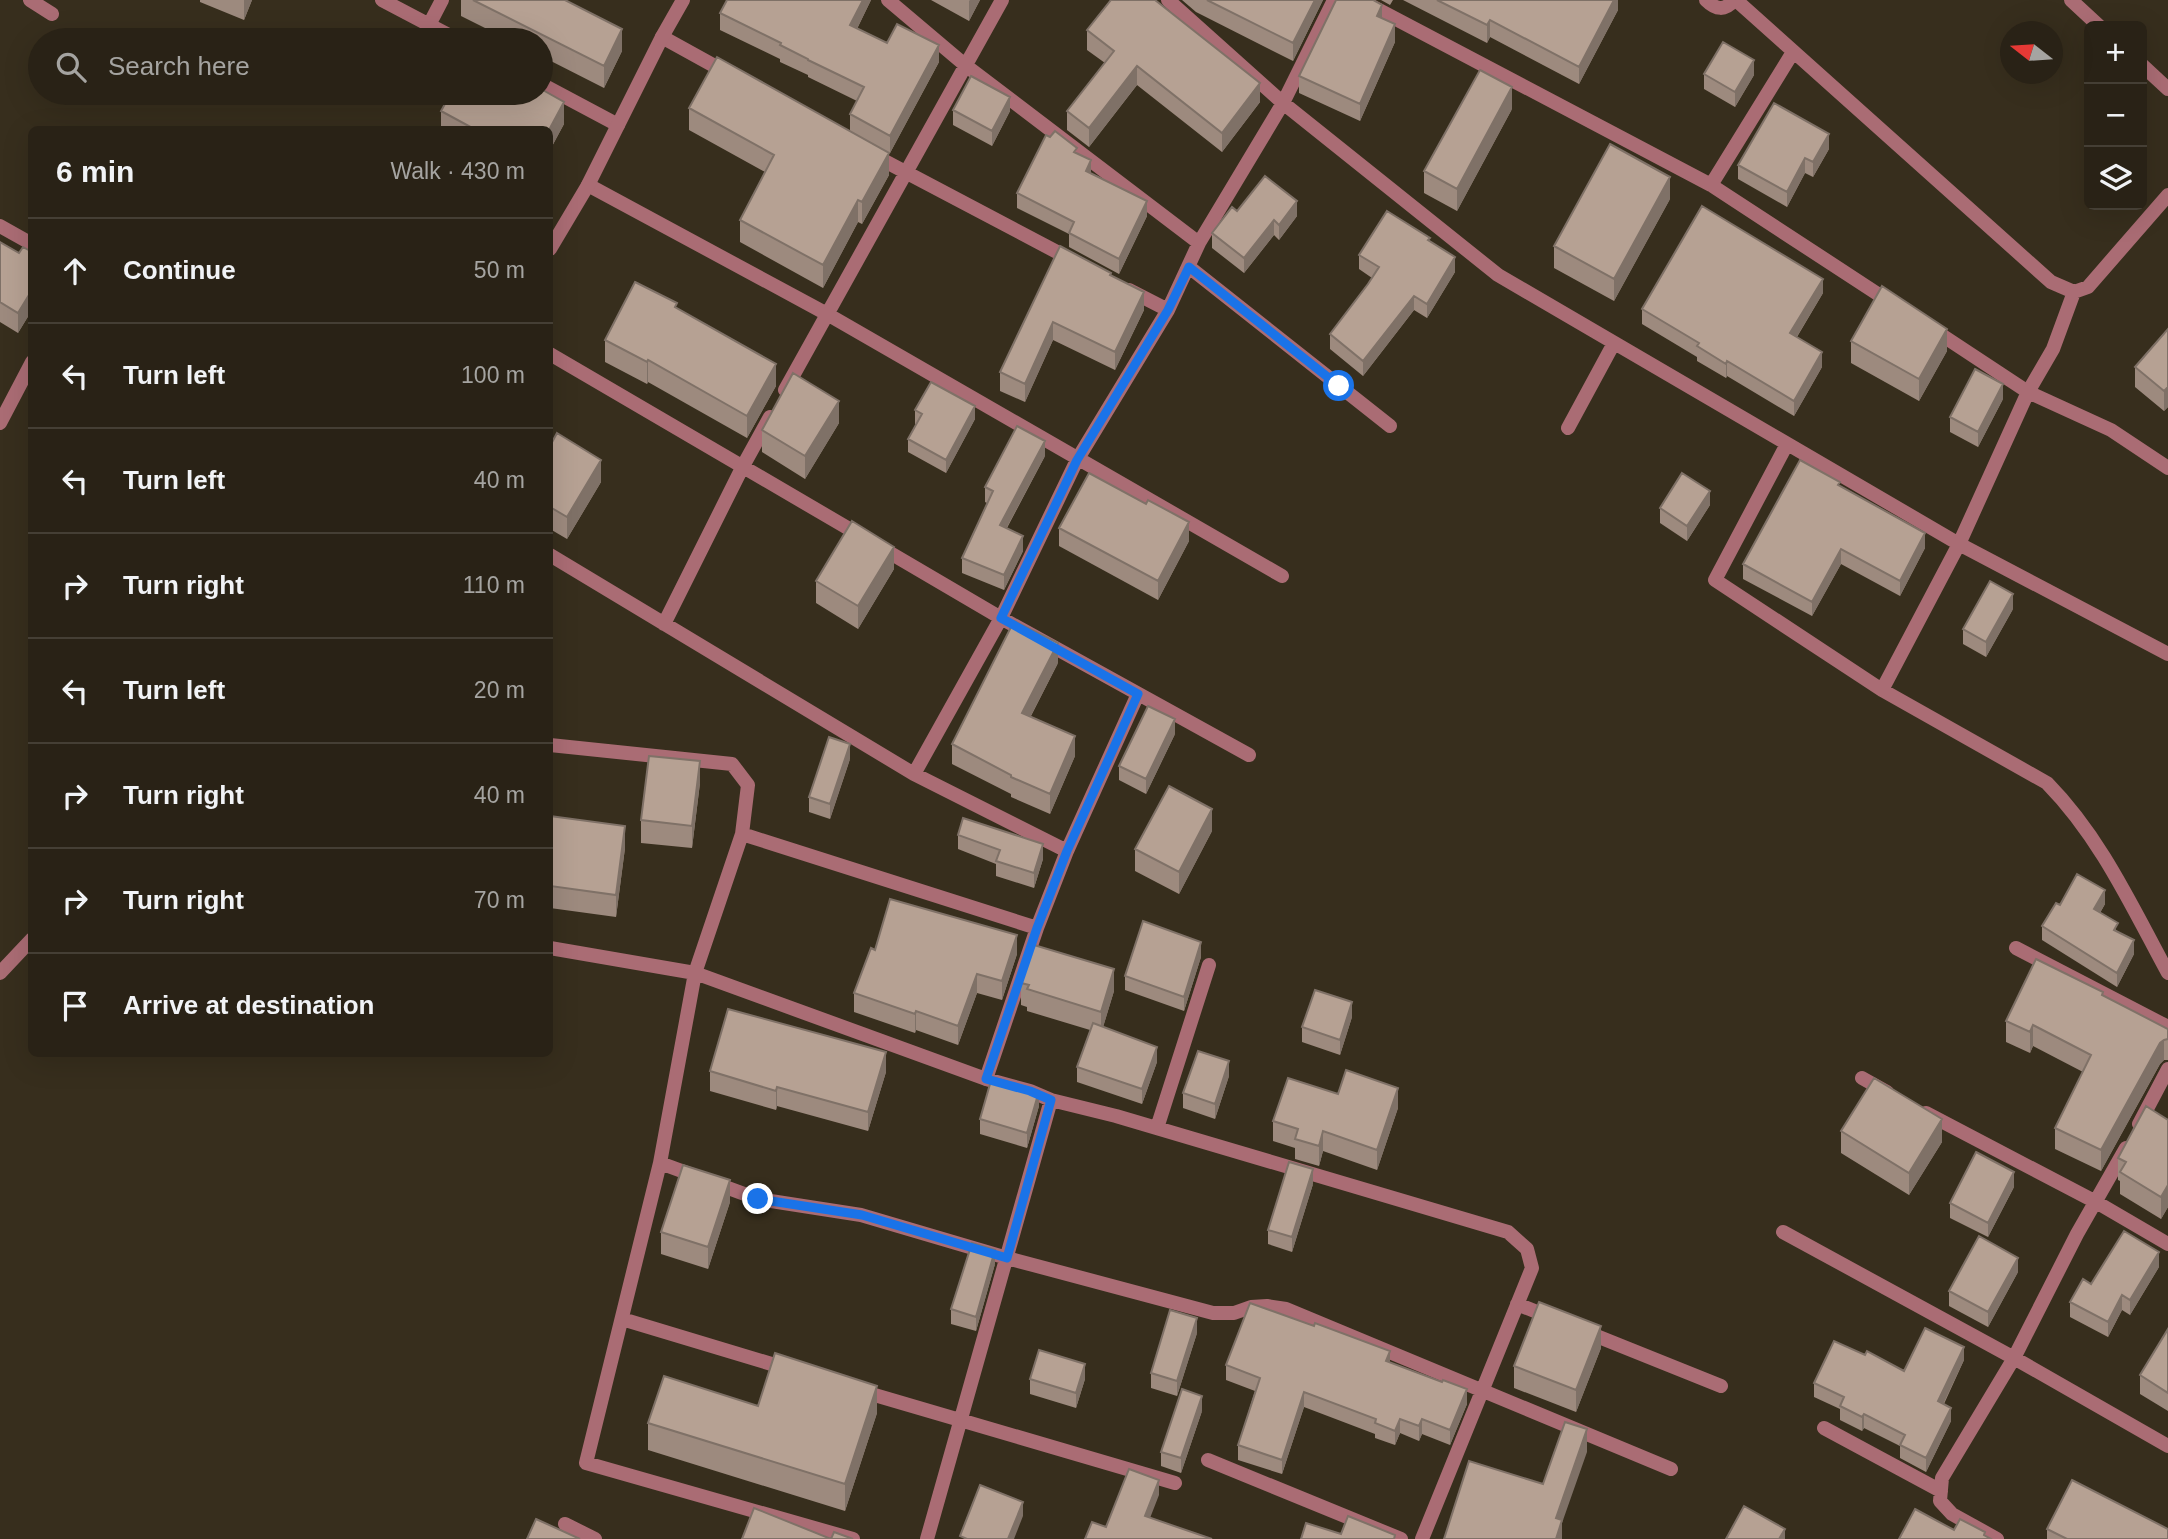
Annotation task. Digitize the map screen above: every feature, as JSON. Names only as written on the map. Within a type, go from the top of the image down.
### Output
[{"type":"street","points":[[30,0],[52,14]]},
{"type":"street","points":[[382,0],[435,28]]},
{"type":"street","points":[[429,25],[442,0]]},
{"type":"street","points":[[553,244],[588,185],[683,0]]},
{"type":"street","points":[[888,0],[965,65],[1199,243]]},
{"type":"street","points":[[664,624],[743,466],[904,172],[1002,0]]},
{"type":"street","points":[[1168,0],[1283,103],[1498,275],[1959,544],[2168,653]]},
{"type":"street","points":[[914,774],[1001,618],[1077,460],[1168,310],[1199,243],[1283,103],[1334,0]]},
{"type":"street","points":[[1360,0],[1711,185],[1903,311]]},
{"type":"street","points":[[1706,0],[1715,8],[1729,6],[1735,0],[2052,282],[2074,292],[2088,287],[2168,195]]},
{"type":"street","points":[[2071,0],[2094,21]]},
{"type":"street","points":[[662,37],[747,84]]},
{"type":"street","points":[[1711,185],[1793,52]]},
{"type":"street","points":[[2147,70],[2168,89]]},
{"type":"street","points":[[553,90],[618,125]]},
{"type":"street","points":[[868,152],[1084,267]]},
{"type":"street","points":[[588,185],[827,314],[1282,576]]},
{"type":"street","points":[[0,226],[28,242]]},
{"type":"street","points":[[1189,267],[1390,426]]},
{"type":"street","points":[[1120,285],[1168,310]]},
{"type":"street","points":[[1882,690],[1959,544],[2028,392],[2053,349],[2074,292]]},
{"type":"street","points":[[1926,325],[2028,392],[2111,430],[2168,468]]},
{"type":"street","points":[[1568,428],[1614,344]]},
{"type":"street","points":[[553,356],[1001,618],[1249,755]]},
{"type":"street","points":[[0,424],[28,370]]},
{"type":"street","points":[[1787,444],[1715,580],[1882,690],[2047,783],[2069,806],[2104,854],[2168,973]]},
{"type":"street","points":[[553,557],[914,774],[1067,851]]},
{"type":"street","points":[[986,1079],[1037,928],[1067,851],[1138,694]]},
{"type":"street","points":[[553,746],[732,764],[748,785],[742,834],[695,973],[660,1163],[586,1463],[815,1534],[853,1539]]},
{"type":"street","points":[[742,834],[1037,928]]},
{"type":"street","points":[[0,973],[28,943]]},
{"type":"street","points":[[2017,948],[2168,1027]]},
{"type":"street","points":[[553,949],[695,973],[1051,1100],[1157,1128],[1508,1232],[1527,1249],[1532,1268],[1422,1539]]},
{"type":"street","points":[[1157,1128],[1209,965]]},
{"type":"street","points":[[1997,1539],[1952,1514],[1940,1501],[1942,1478],[2014,1358],[2168,1069]]},
{"type":"street","points":[[1861,1078],[2096,1202],[2168,1244]]},
{"type":"street","points":[[928,1539],[1051,1100]]},
{"type":"street","points":[[660,1163],[758,1199],[862,1215],[1007,1258],[1213,1313],[1234,1313],[1251,1307],[1267,1306],[1286,1309],[1671,1469]]},
{"type":"street","points":[[1783,1232],[2168,1446]]},
{"type":"street","points":[[1517,1304],[1721,1386]]},
{"type":"street","points":[[621,1319],[804,1374]]},
{"type":"street","points":[[843,1386],[1175,1483]]},
{"type":"street","points":[[1824,1428],[1941,1491]]},
{"type":"street","points":[[1208,1460],[1401,1539]]},
{"type":"street","points":[[565,1524],[595,1539]]},
{"type":"building","points":[[473,0],[565,0],[622,29],[604,66],[553,40],[553,28],[529,28]]},
{"type":"building","points":[[727,0],[863,0],[850,25],[887,43],[897,24],[939,45],[890,136],[850,114],[864,87],[720,13]]},
{"type":"building","points":[[1111,0],[1155,0],[1260,83],[1222,133],[1137,66],[1089,128],[1067,111],[1114,51],[1087,30]]},
{"type":"building","points":[[1207,0],[1315,0],[1293,43]]},
{"type":"building","points":[[1336,0],[1373,0],[1382,5],[1377,16],[1395,24],[1360,104],[1299,76]]},
{"type":"building","points":[[1437,0],[1614,0],[1579,67],[1490,20],[1487,25]]},
{"type":"building","points":[[1723,42],[1754,60],[1735,92],[1704,74]]},
{"type":"building","points":[[717,57],[889,153],[862,202],[858,200],[823,265],[740,220],[774,155],[689,108]]},
{"type":"building","points":[[1480,70],[1512,87],[1457,189],[1424,171]]},
{"type":"building","points":[[971,76],[1010,97],[992,131],[953,110]]},
{"type":"building","points":[[553,96],[564,102],[551,126],[469,126],[441,111],[444,105],[553,105]]},
{"type":"building","points":[[1774,103],[1829,134],[1813,162],[1805,158],[1787,192],[1738,165]]},
{"type":"building","points":[[1055,131],[1077,148],[1074,152],[1091,160],[1086,171],[1147,201],[1119,259],[1069,233],[1074,222],[1017,193],[1046,135],[1050,137]]},
{"type":"building","points":[[1610,144],[1670,177],[1614,279],[1554,246]]},
{"type":"building","points":[[1265,176],[1297,201],[1279,225],[1274,220],[1244,258],[1212,233],[1232,207],[1237,211]]},
{"type":"building","points":[[1702,206],[1823,279],[1790,333],[1822,352],[1794,401],[1727,361],[1726,364],[1697,346],[1699,343],[1642,309]]},
{"type":"building","points":[[1387,211],[1455,257],[1427,304],[1414,296],[1363,361],[1330,334],[1379,267],[1359,255]]},
{"type":"building","points":[[0,242],[19,253],[23,247],[28,250],[28,297],[18,313],[0,302]]},
{"type":"building","points":[[1060,246],[1144,292],[1115,352],[1053,322],[1025,384],[1000,372]]},
{"type":"building","points":[[635,282],[677,303],[675,307],[776,364],[747,416],[648,360],[647,362],[605,340]]},
{"type":"building","points":[[1882,286],[1947,329],[1919,379],[1851,341]]},
{"type":"building","points":[[2168,329],[2168,387],[2164,391],[2135,367]]},
{"type":"building","points":[[1975,369],[2003,384],[1978,432],[1950,417]]},
{"type":"building","points":[[793,373],[839,401],[805,456],[762,430]]},
{"type":"building","points":[[931,382],[975,406],[946,460],[908,439],[922,414],[915,410]]},
{"type":"building","points":[[1017,426],[1045,441],[1000,525],[1023,536],[1004,575],[962,558],[993,491],[985,487]]},
{"type":"building","points":[[557,433],[601,460],[567,517],[553,509],[553,440]]},
{"type":"building","points":[[1800,460],[1840,482],[1838,485],[1925,533],[1900,581],[1841,549],[1812,602],[1743,564]]},
{"type":"building","points":[[1089,473],[1146,504],[1148,500],[1189,522],[1158,581],[1059,528]]},
{"type":"building","points":[[1682,473],[1710,491],[1687,526],[1660,508]]},
{"type":"building","points":[[852,521],[894,547],[858,606],[816,581]]},
{"type":"building","points":[[1990,581],[2013,594],[1986,642],[1963,629]]},
{"type":"building","points":[[1014,621],[1058,643],[1022,713],[1075,736],[1050,794],[1011,777],[952,744]]},
{"type":"building","points":[[1148,706],[1175,719],[1146,779],[1119,766]]},
{"type":"building","points":[[829,737],[850,744],[830,804],[809,797]]},
{"type":"building","points":[[649,756],[700,761],[692,826],[641,820]]},
{"type":"building","points":[[1169,786],[1212,809],[1179,872],[1135,849]]},
{"type":"building","points":[[553,816],[625,826],[616,895],[553,886]]},
{"type":"building","points":[[963,818],[1043,844],[1034,873],[996,861],[1000,850],[958,835]]},
{"type":"building","points":[[2077,874],[2105,890],[2094,909],[2118,923],[2114,930],[2134,940],[2117,973],[2042,926],[2056,903],[2060,905]]},
{"type":"building","points":[[890,899],[1017,935],[1002,981],[977,974],[958,1026],[854,993],[871,948],[875,950]]},
{"type":"building","points":[[1143,921],[1201,942],[1184,997],[1125,976]]},
{"type":"building","points":[[1034,945],[1114,969],[1101,1012],[1027,989],[1029,985],[1021,983]]},
{"type":"building","points":[[2036,959],[2103,992],[2102,995],[2168,1029],[2168,1039],[2160,1043],[2101,1150],[2055,1128],[2091,1055],[2033,1025],[2030,1032],[2006,1021]]},
{"type":"building","points":[[1315,990],[1352,1002],[1340,1040],[1302,1027]]},
{"type":"building","points":[[728,1009],[886,1052],[868,1112],[777,1087],[776,1091],[710,1071]]},
{"type":"building","points":[[1093,1023],[1157,1047],[1142,1089],[1077,1067]]},
{"type":"building","points":[[1198,1051],[1229,1061],[1215,1104],[1183,1093]]},
{"type":"building","points":[[1346,1070],[1398,1088],[1377,1150],[1323,1131],[1319,1146],[1295,1139],[1298,1129],[1273,1121],[1288,1078],[1338,1094]]},
{"type":"building","points":[[992,1077],[1039,1091],[1027,1133],[980,1119]]},
{"type":"building","points":[[1874,1078],[1942,1119],[1909,1173],[1841,1131]]},
{"type":"building","points":[[2146,1106],[2168,1120],[2168,1185],[2161,1197],[2120,1172],[2126,1162],[2118,1158]]},
{"type":"building","points":[[1976,1152],[2014,1172],[1988,1223],[1950,1203]]},
{"type":"building","points":[[1289,1162],[1313,1169],[1292,1237],[1268,1230]]},
{"type":"building","points":[[683,1165],[730,1180],[708,1247],[661,1232]]},
{"type":"building","points":[[2124,1231],[2159,1252],[2130,1300],[2122,1295],[2108,1322],[2070,1302],[2083,1279],[2091,1284]]},
{"type":"building","points":[[1979,1236],[2018,1258],[1988,1312],[1949,1291]]},
{"type":"building","points":[[972,1243],[995,1250],[976,1317],[951,1309]]},
{"type":"building","points":[[1539,1302],[1601,1326],[1576,1390],[1514,1366]]},
{"type":"building","points":[[1250,1303],[1314,1326],[1315,1323],[1390,1351],[1386,1361],[1467,1389],[1450,1430],[1422,1419],[1419,1426],[1400,1419],[1395,1431],[1375,1423],[1376,1419],[1304,1392],[1282,1460],[1238,1445],[1260,1378],[1226,1365]]},
{"type":"building","points":[[1170,1310],[1197,1318],[1177,1381],[1151,1373]]},
{"type":"building","points":[[1925,1328],[1964,1347],[1938,1401],[1951,1408],[1926,1458],[1900,1445],[1905,1435],[1864,1414],[1862,1417],[1840,1406],[1844,1397],[1814,1383],[1834,1341],[1865,1355],[1867,1351],[1904,1371]]},
{"type":"building","points":[[2168,1329],[2168,1393],[2140,1375]]},
{"type":"building","points":[[1039,1350],[1085,1364],[1076,1393],[1030,1379]]},
{"type":"building","points":[[775,1353],[877,1386],[845,1484],[648,1423],[664,1376],[758,1406]]},
{"type":"building","points":[[1182,1389],[1202,1396],[1181,1458],[1161,1452]]},
{"type":"building","points":[[1565,1422],[1587,1429],[1556,1518],[1562,1520],[1556,1539],[1444,1539],[1469,1461],[1543,1484]]},
{"type":"building","points":[[1129,1469],[1159,1480],[1145,1516],[1212,1539],[1085,1539],[1092,1522],[1106,1527]]},
{"type":"building","points":[[2072,1480],[2168,1529],[2168,1539],[2067,1539],[2047,1529]]},
{"type":"building","points":[[980,1485],[1023,1502],[1008,1539],[967,1539],[960,1536]]},
{"type":"building","points":[[1744,1506],[1785,1529],[1779,1539],[1726,1539]]},
{"type":"building","points":[[754,1508],[831,1539],[742,1539]]},
{"type":"building","points":[[1915,1509],[1954,1530],[1960,1519],[1985,1532],[1984,1535],[1991,1539],[1899,1539]]},
{"type":"building","points":[[1348,1516],[1395,1535],[1394,1539],[1301,1539],[1306,1523],[1341,1534]]},
{"type":"building","points":[[536,1519],[580,1539],[527,1539]]},
{"type":"building","points":[[834,1532],[853,1539],[831,1539]]},
{"type":"route","points":[[758,1199],[862,1215],[1007,1258],[1051,1100],[1030,1091],[986,1079],[1037,928],[1067,851],[1138,694],[1001,618],[1077,460],[1168,310],[1189,267],[1339,386]]}]
